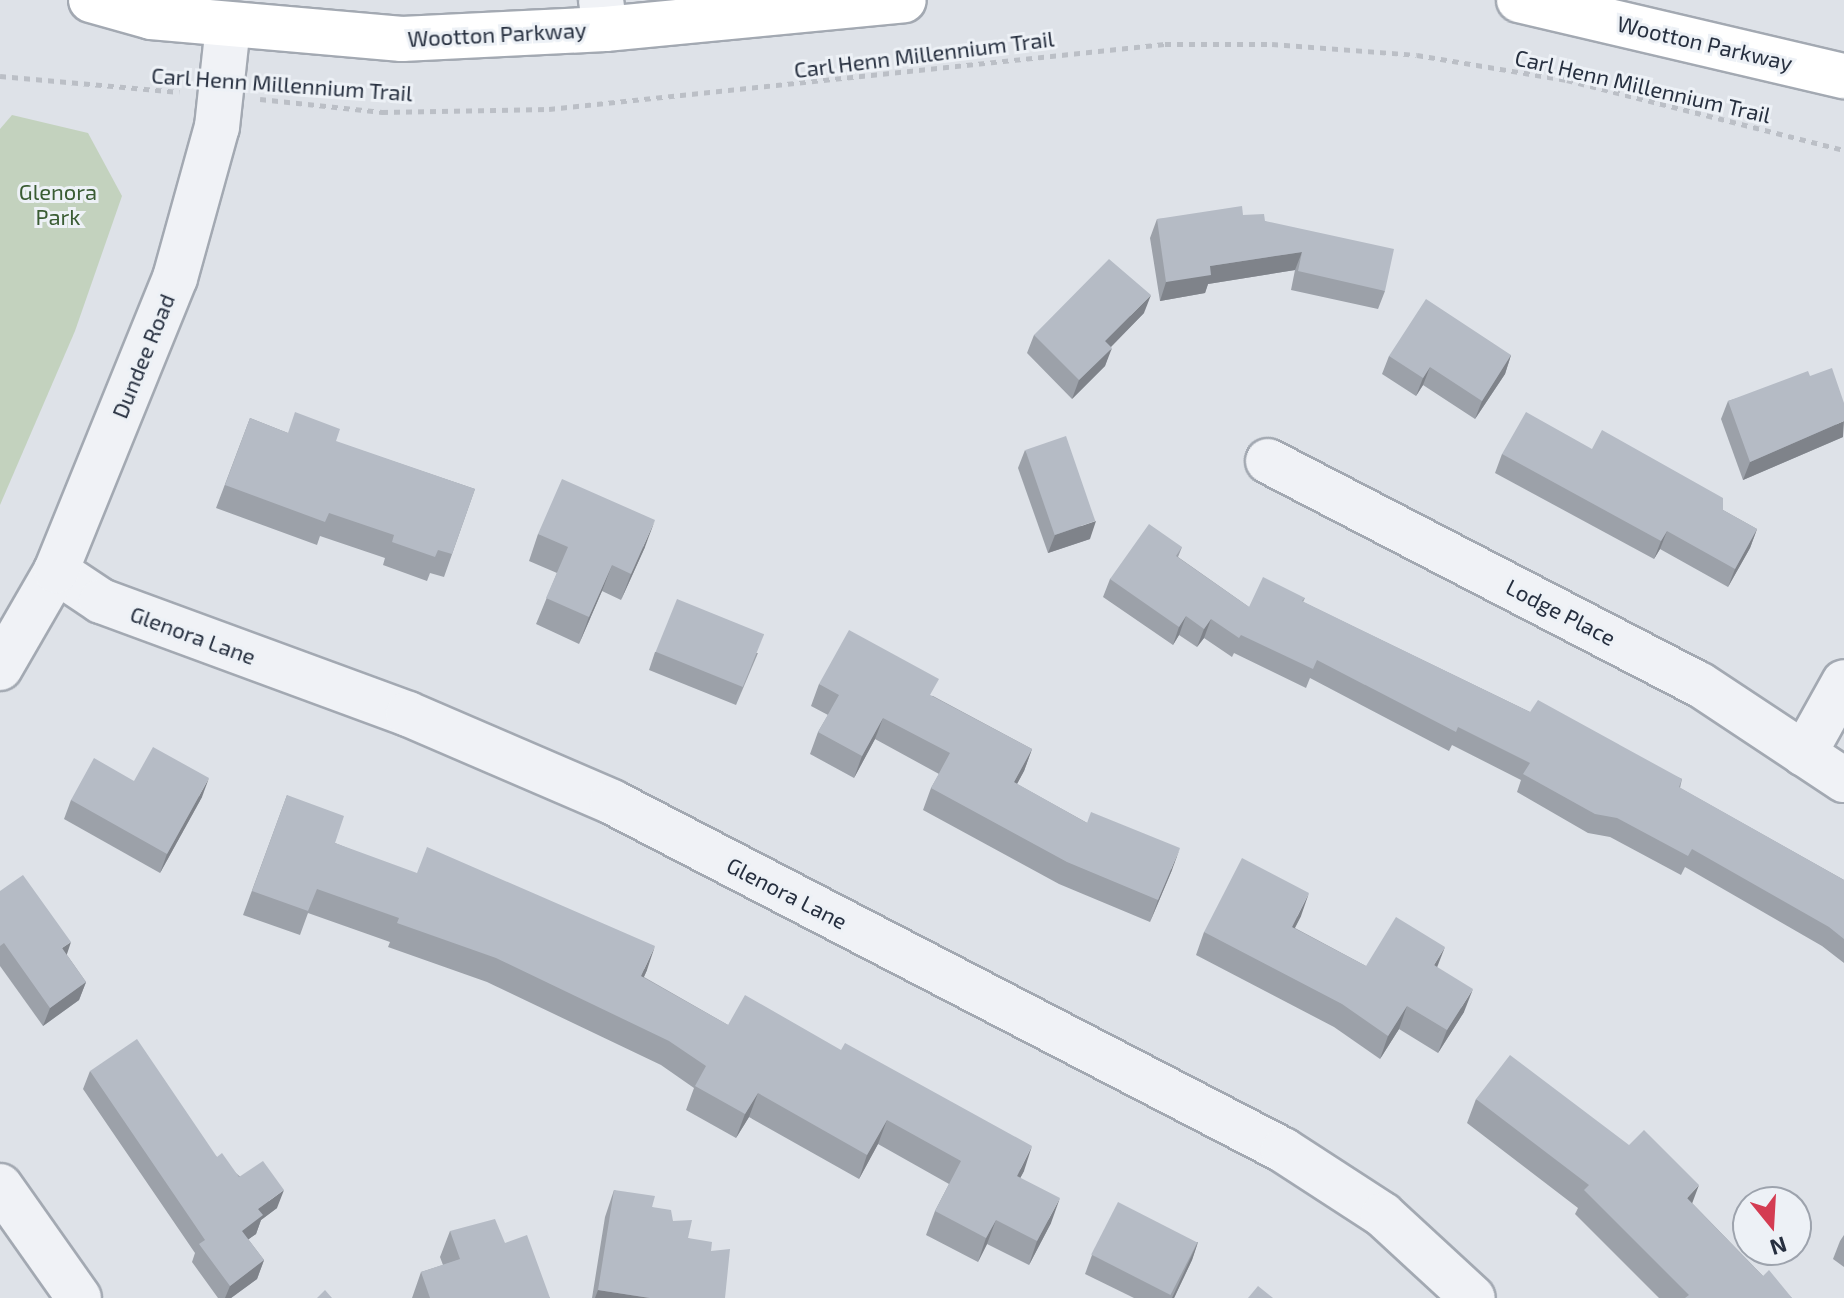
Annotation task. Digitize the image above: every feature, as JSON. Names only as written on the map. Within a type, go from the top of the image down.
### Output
[{"type":"main road","name":"Wootton Parkway","points":[[91,0],[151,17],[402,39],[603,14],[904,0]]},
{"type":"main road","name":"Wootton Parkway","points":[[1519,0],[1844,76]]},
{"type":"street","name":"Dundee Road","points":[[0,668],[56,571],[175,278],[217,127],[228,26]]},
{"type":"street","name":"Lodge Place","points":[[1268,461],[1699,684],[1844,780]]},
{"type":"street","name":"Glenora Lane","points":[[56,571],[101,601],[408,714],[612,802],[1283,1150],[1383,1215],[1473,1298]]},
{"type":"street","points":[[1804,754],[1844,682]]},
{"type":"street","points":[[0,1186],[79,1298]]},
{"type":"path","name":"Carl Henn Millennium Trail","points":[[0,76],[382,112],[549,109],[1165,44],[1272,44],[1417,55],[1567,80],[1844,150]]},
{"type":"green space","name":"Glenora Park","points":[[12,115],[88,133],[122,196],[75,331],[0,505],[0,129]]},
{"type":"building","points":[[1242,206],[1243,215],[1264,214],[1265,221],[1394,249],[1385,291],[1298,271],[1302,252],[1210,266],[1211,275],[1166,282],[1157,219]]},
{"type":"building","points":[[1109,259],[1151,295],[1105,341],[1112,348],[1079,380],[1034,335]]},
{"type":"building","points":[[1426,299],[1511,355],[1482,401],[1430,367],[1423,378],[1389,356]]},
{"type":"building","points":[[1832,368],[1844,403],[1844,421],[1750,462],[1728,401],[1808,371],[1810,376]]},
{"type":"building","points":[[295,412],[340,429],[336,441],[475,489],[452,554],[438,550],[435,557],[392,542],[394,535],[329,513],[325,522],[225,485],[250,418],[288,433]]},
{"type":"building","points":[[1526,412],[1592,449],[1602,430],[1723,498],[1723,510],[1757,529],[1735,569],[1667,531],[1661,541],[1502,454]]},
{"type":"building","points":[[1066,436],[1095,521],[1055,535],[1025,450]]},
{"type":"building","points":[[562,479],[655,520],[631,574],[612,565],[589,617],[546,598],[568,547],[538,534]]},
{"type":"building","points":[[1149,524],[1182,547],[1176,556],[1249,607],[1263,577],[1305,598],[1302,601],[1530,712],[1538,700],[1682,779],[1679,787],[1844,880],[1844,939],[1829,927],[1692,849],[1688,856],[1617,818],[1595,814],[1523,774],[1530,763],[1458,727],[1456,732],[1317,660],[1313,669],[1241,635],[1239,638],[1211,619],[1204,629],[1186,616],[1179,627],[1110,579]]},
{"type":"building","points":[[677,599],[764,634],[743,687],[656,652]]},
{"type":"building","points":[[849,630],[939,679],[930,695],[1032,749],[1014,782],[1087,823],[1091,812],[1180,848],[1158,900],[1067,862],[931,788],[950,753],[883,718],[862,756],[818,732],[839,695],[819,684]]},
{"type":"building","points":[[153,747],[209,778],[167,854],[71,800],[94,758],[134,781]]},
{"type":"building","points":[[287,795],[344,816],[335,843],[417,873],[427,847],[655,946],[641,976],[728,1025],[745,995],[841,1050],[845,1043],[1032,1146],[1017,1176],[1060,1198],[1037,1241],[996,1220],[986,1238],[935,1211],[961,1161],[887,1120],[867,1155],[758,1093],[745,1114],[695,1086],[706,1066],[669,1041],[496,958],[397,923],[399,918],[317,889],[308,911],[252,891]]},
{"type":"building","points":[[1242,858],[1309,893],[1292,927],[1366,966],[1396,917],[1445,947],[1434,965],[1473,989],[1447,1030],[1407,1006],[1388,1036],[1342,1004],[1204,932]]},
{"type":"building","points":[[23,875],[71,942],[62,948],[86,982],[50,1008],[4,943],[0,946],[0,891]]},
{"type":"building","points":[[137,1039],[217,1157],[222,1153],[239,1177],[263,1161],[284,1190],[258,1209],[263,1215],[242,1231],[264,1260],[230,1286],[199,1244],[205,1240],[90,1071]]},
{"type":"building","points":[[1510,1055],[1629,1145],[1644,1130],[1699,1185],[1687,1198],[1732,1244],[1732,1266],[1753,1266],[1763,1276],[1769,1270],[1792,1298],[1685,1298],[1689,1295],[1584,1190],[1589,1185],[1476,1099]]},
{"type":"building","points":[[614,1190],[655,1196],[652,1207],[671,1210],[673,1221],[692,1220],[688,1238],[712,1242],[711,1251],[730,1249],[725,1298],[650,1298],[598,1290]]},
{"type":"building","points":[[1118,1202],[1197,1242],[1171,1295],[1091,1255]]},
{"type":"building","points":[[495,1219],[505,1243],[527,1235],[550,1298],[430,1298],[421,1272],[460,1259],[450,1231]]},
{"type":"building","points":[[1258,1286],[1273,1298],[1248,1298]]},
{"type":"building","points":[[325,1290],[332,1298],[317,1298]]}]
